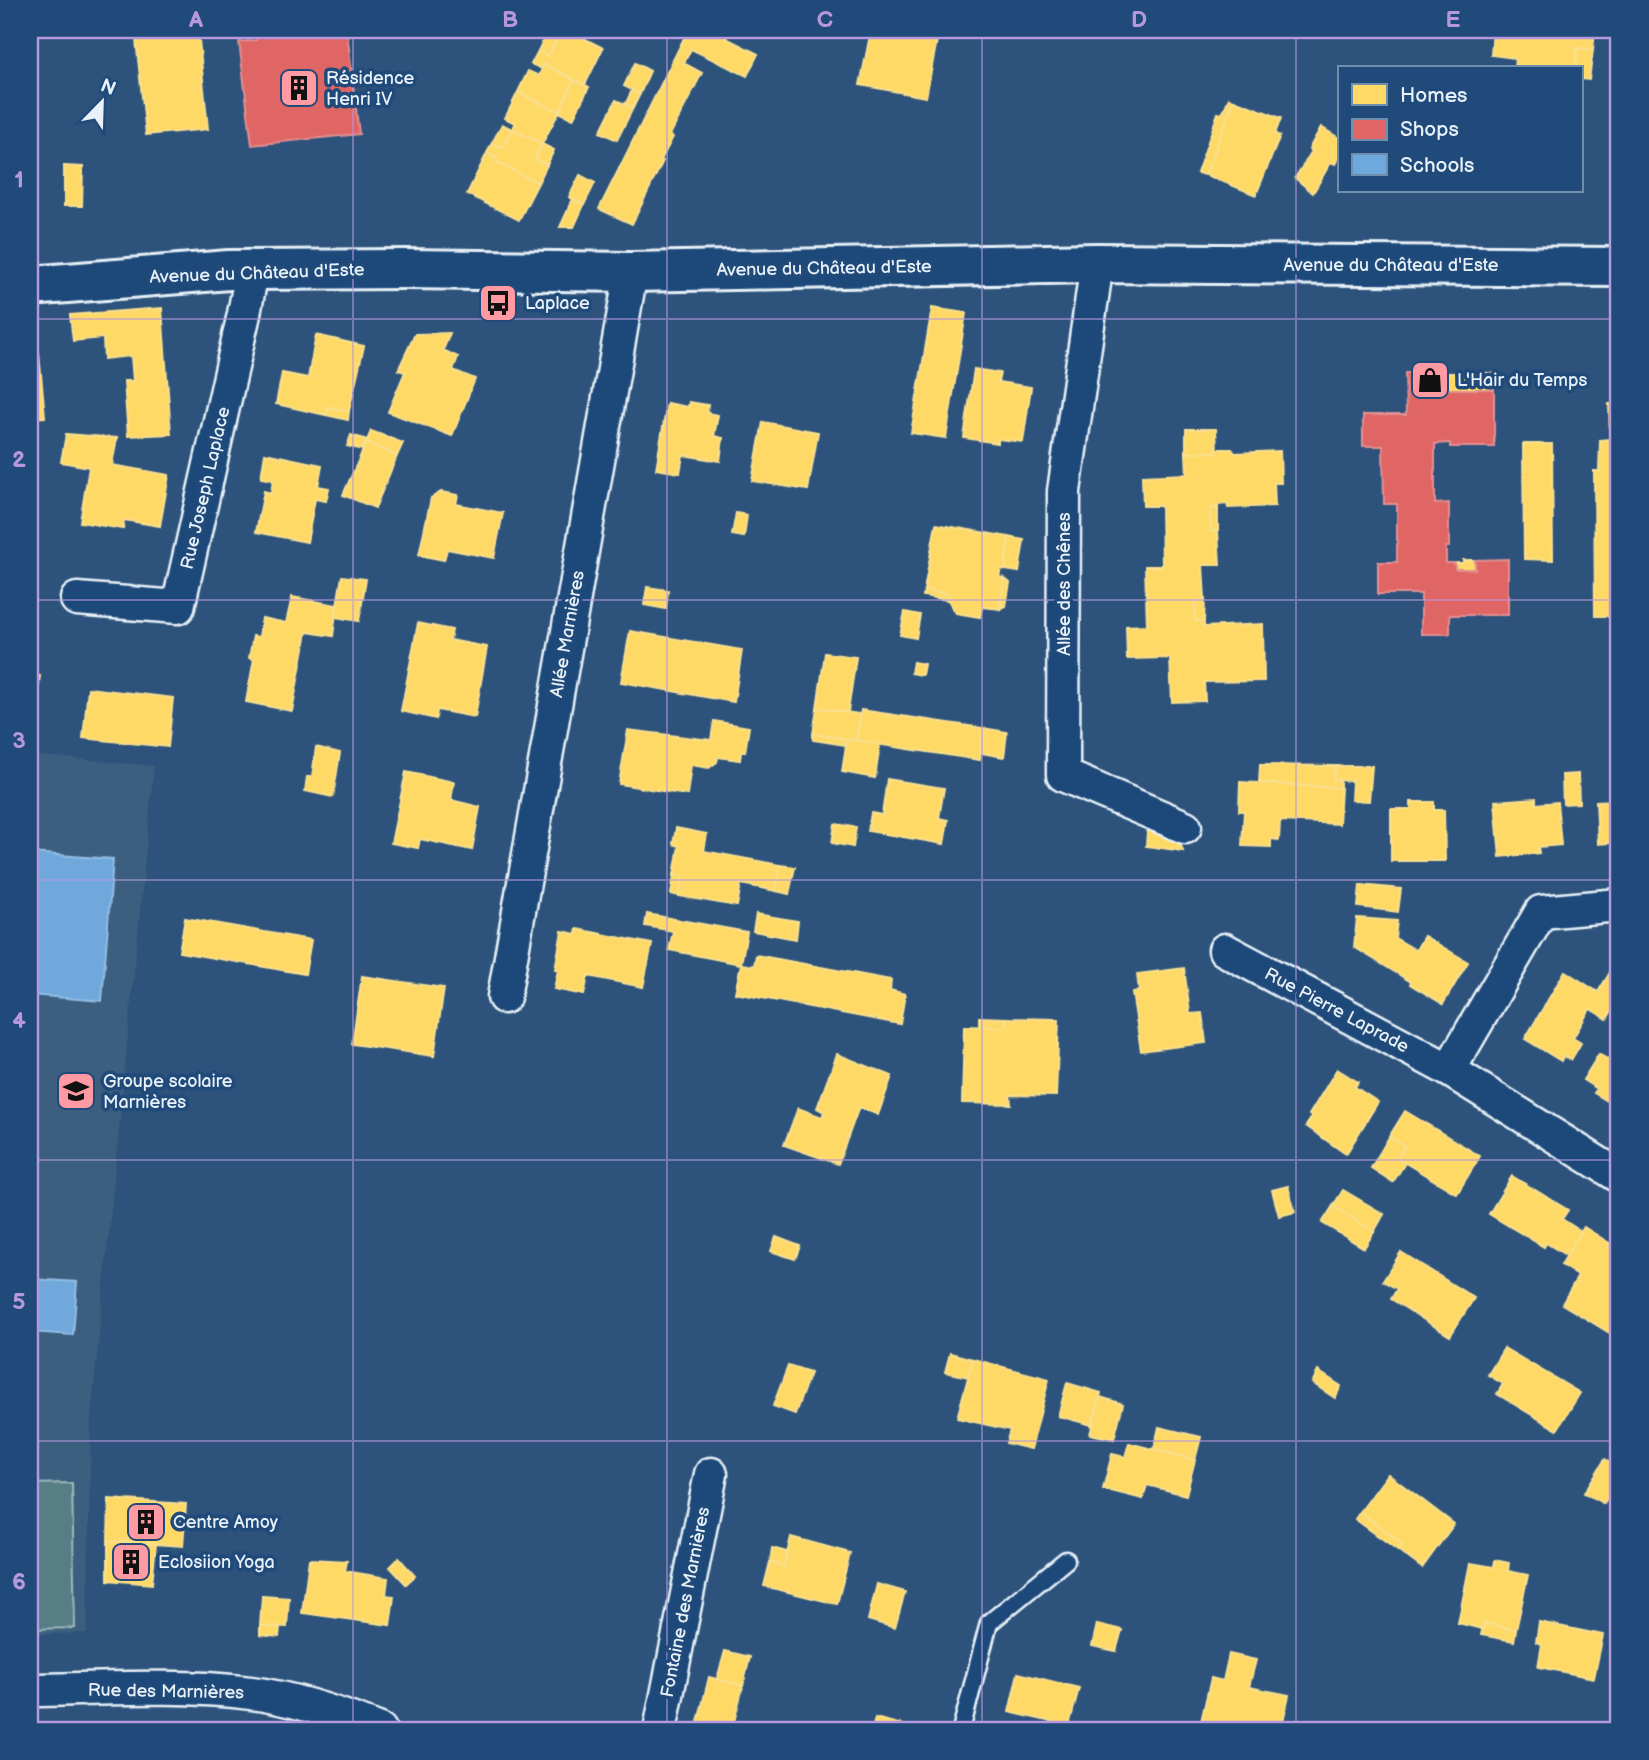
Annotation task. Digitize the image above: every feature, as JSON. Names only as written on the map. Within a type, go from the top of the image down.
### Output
[{"type":"street","name":"Avenue du Château d'Este","points":[[30,286],[229,270],[631,272],[1097,263],[1619,267]]},
{"type":"street","name":"Allée des Chênes","points":[[1097,263],[1064,491],[1063,775],[1185,827]]},
{"type":"street","name":"Rue Joseph Laplace","points":[[77,598],[178,607],[252,271]]},
{"type":"street","name":"Allée Marnières","points":[[504,997],[631,272]]},
{"type":"street","points":[[1449,1070],[1541,912],[1619,905]]},
{"type":"street","name":"Rue Pierre Laprade","points":[[1225,950],[1449,1070],[1619,1176]]},
{"type":"street","name":"Fontaine des Marnières","points":[[660,1730],[711,1474]]},
{"type":"street","name":"Rue des Marnières","points":[[30,1690],[162,1688],[253,1693],[337,1713],[380,1730]]},
{"type":"lane","points":[[961,1730],[989,1623],[1066,1560]]},
{"type":"shaded area","name":"Groupe scolaire Marnières","points":[[30,755],[154,766],[91,1417],[87,1633],[30,1634]]},
{"type":"green space","points":[[72,1483],[75,1628],[30,1629],[30,1484]]},
{"type":"building: Homes","points":[[135,30],[198,30],[208,129],[146,135]]},
{"type":"building: Homes","points":[[548,30],[562,30],[548,56],[538,51]]},
{"type":"building: Homes","points":[[562,30],[568,30],[603,48],[585,85],[544,64],[542,69],[531,64],[538,51],[548,56]]},
{"type":"building: Homes","points":[[688,30],[729,30],[726,38],[758,54],[747,76],[691,49],[684,63],[702,73],[670,135],[673,137],[661,160],[663,161],[632,224],[599,209]]},
{"type":"building: Homes","points":[[871,30],[929,32],[927,38],[937,40],[926,97],[860,85]]},
{"type":"building: Homes","points":[[1493,30],[1595,30],[1593,50],[1577,48],[1576,66],[1514,66],[1515,58],[1491,55]]},
{"type":"building: Homes","points":[[1577,48],[1593,50],[1589,80],[1582,79],[1582,66],[1576,66]]},
{"type":"building: Homes","points":[[635,63],[650,71],[640,94],[624,86]]},
{"type":"building: Homes","points":[[544,64],[574,80],[559,112],[518,92],[528,71],[539,76]]},
{"type":"building: Homes","points":[[574,80],[589,87],[573,119],[559,112]]},
{"type":"building: Homes","points":[[632,90],[640,94],[633,108],[625,105]]},
{"type":"building: Homes","points":[[518,92],[559,112],[542,144],[512,129],[515,123],[505,118]]},
{"type":"building: Homes","points":[[1229,98],[1234,100],[1206,175],[1197,173],[1218,113],[1222,114]]},
{"type":"building: Homes","points":[[616,100],[633,108],[617,140],[600,132]]},
{"type":"building: Homes","points":[[1234,100],[1281,118],[1275,134],[1280,136],[1256,195],[1206,175]]},
{"type":"building: Homes","points":[[502,124],[512,129],[503,148],[492,143]]},
{"type":"building: Homes","points":[[1321,127],[1338,137],[1338,160],[1335,164],[1331,162],[1313,193],[1295,178],[1312,151],[1309,149]]},
{"type":"building: Homes","points":[[512,129],[542,144],[535,159],[547,165],[538,183],[496,162],[497,158],[487,153],[492,143],[503,148]]},
{"type":"building: Homes","points":[[542,144],[554,150],[547,165],[535,159]]},
{"type":"building: Homes","points":[[487,153],[497,158],[496,162],[538,183],[519,220],[467,194]]},
{"type":"building: Homes","points":[[64,166],[83,167],[82,206],[64,206]]},
{"type":"building: Homes","points":[[580,175],[595,183],[584,205],[569,197]]},
{"type":"building: Homes","points":[[573,199],[584,205],[574,227],[560,227]]},
{"type":"building: Homes","points":[[162,308],[171,434],[128,436],[124,381],[133,381],[131,356],[104,359],[103,338],[73,341],[70,315]]},
{"type":"building: Homes","points":[[932,308],[966,313],[946,438],[911,433]]},
{"type":"building: Homes","points":[[450,333],[443,350],[458,357],[453,370],[475,379],[452,436],[388,412],[405,372],[398,370],[415,334]]},
{"type":"building: Homes","points":[[316,335],[364,346],[349,411],[328,407],[326,415],[276,404],[282,373],[308,378]]},
{"type":"building: Homes","points":[[39,353],[45,417],[30,418],[30,354]]},
{"type":"building: Homes","points":[[974,369],[1000,373],[998,382],[1031,387],[1023,442],[998,439],[998,443],[964,438]]},
{"type":"building: Homes","points":[[1437,373],[1494,373],[1494,389],[1437,389]]},
{"type":"building: Homes","points":[[689,402],[708,405],[707,413],[718,415],[714,436],[723,438],[720,461],[683,455],[680,473],[656,469],[667,403],[688,407]]},
{"type":"building: Homes","points":[[1609,404],[1619,404],[1619,616],[1595,616],[1594,471],[1599,471],[1600,440],[1610,439]]},
{"type":"building: Homes","points":[[328,407],[349,411],[348,420],[326,415]]},
{"type":"building: Homes","points":[[763,422],[818,432],[808,490],[752,481]]},
{"type":"building: Homes","points":[[1186,429],[1216,429],[1217,452],[1186,453]]},
{"type":"building: Homes","points":[[371,431],[403,443],[397,456],[366,443]]},
{"type":"building: Homes","points":[[66,434],[117,438],[112,465],[169,475],[160,526],[124,520],[123,529],[80,522],[89,467],[61,462]]},
{"type":"building: Homes","points":[[351,435],[368,440],[363,450],[347,446]]},
{"type":"building: Homes","points":[[366,443],[397,456],[375,508],[343,495]]},
{"type":"building: Homes","points":[[1523,444],[1552,444],[1553,560],[1524,559]]},
{"type":"building: Homes","points":[[1217,449],[1232,449],[1235,453],[1280,451],[1281,483],[1274,483],[1275,506],[1228,508],[1227,504],[1210,508],[1211,531],[1218,531],[1220,565],[1203,565],[1205,600],[1195,601],[1195,621],[1204,621],[1204,627],[1263,624],[1264,681],[1204,682],[1205,701],[1172,702],[1170,658],[1127,659],[1126,626],[1147,625],[1145,566],[1162,566],[1161,506],[1143,506],[1142,476],[1187,474],[1186,453],[1217,452]]},
{"type":"building: Homes","points":[[265,453],[322,465],[318,486],[329,488],[326,501],[315,499],[307,542],[256,532],[264,491],[271,493],[273,480],[261,478]]},
{"type":"building: Homes","points":[[441,492],[458,495],[456,504],[503,513],[494,558],[447,549],[444,560],[419,555],[431,498]]},
{"type":"building: Homes","points":[[1210,508],[1218,508],[1218,531],[1211,531]]},
{"type":"building: Homes","points":[[736,513],[747,515],[744,537],[732,535]]},
{"type":"building: Homes","points":[[936,524],[1009,537],[1005,570],[1001,569],[999,577],[1004,578],[1000,609],[982,607],[980,617],[956,613],[948,600],[949,594],[924,590]]},
{"type":"building: Homes","points":[[1009,537],[1024,540],[1019,572],[1005,570]]},
{"type":"building: Homes","points":[[1463,560],[1475,560],[1475,569],[1455,569],[1455,563],[1463,563]]},
{"type":"building: Homes","points":[[342,576],[366,579],[359,621],[335,617]]},
{"type":"building: Homes","points":[[1004,578],[1010,583],[1006,606],[1000,609]]},
{"type":"building: Homes","points":[[647,587],[668,590],[666,609],[644,605]]},
{"type":"building: Homes","points":[[924,590],[949,594],[948,600],[923,596]]},
{"type":"building: Homes","points":[[292,597],[337,605],[333,636],[307,632],[292,711],[246,702],[254,659],[249,658],[253,636],[259,637],[262,618],[286,623]]},
{"type":"building: Homes","points":[[1205,600],[1204,621],[1195,621],[1195,601]]},
{"type":"building: Homes","points":[[905,612],[920,615],[916,638],[900,635]]},
{"type":"building: Homes","points":[[418,623],[452,630],[450,640],[487,647],[475,717],[437,710],[436,719],[401,711]]},
{"type":"building: Homes","points":[[630,631],[742,650],[734,702],[621,682]]},
{"type":"building: Homes","points":[[825,653],[856,657],[848,712],[817,708]]},
{"type":"building: Homes","points":[[913,662],[924,664],[922,675],[911,673]]},
{"type":"building: Homes","points":[[30,675],[40,676],[38,690],[30,689]]},
{"type":"building: Homes","points":[[88,688],[173,698],[168,747],[83,738]]},
{"type":"building: Homes","points":[[30,689],[38,690],[32,732],[30,732]]},
{"type":"building: Homes","points":[[817,708],[860,714],[856,741],[813,734]]},
{"type":"building: Homes","points":[[861,710],[983,728],[980,760],[856,741]]},
{"type":"building: Homes","points":[[714,721],[749,727],[745,752],[741,752],[740,760],[718,757],[717,762],[709,768],[691,765],[687,795],[619,784],[628,730],[711,740]]},
{"type":"building: Homes","points":[[983,728],[1007,732],[1004,757],[981,753]]},
{"type":"building: Homes","points":[[813,734],[847,739],[846,745],[813,740]]},
{"type":"building: Homes","points":[[847,739],[880,744],[875,778],[842,772]]},
{"type":"building: Homes","points":[[316,747],[340,753],[333,797],[305,791],[307,777],[312,777]]},
{"type":"building: Homes","points":[[1260,765],[1335,766],[1334,780],[1340,780],[1340,788],[1259,783]]},
{"type":"building: Homes","points":[[1335,766],[1372,766],[1369,801],[1351,800],[1352,781],[1334,780]]},
{"type":"building: Homes","points":[[406,772],[454,782],[451,800],[480,807],[472,850],[420,839],[418,848],[391,843]]},
{"type":"building: Homes","points":[[1578,774],[1579,803],[1563,804],[1562,775]]},
{"type":"building: Homes","points":[[887,779],[944,788],[939,818],[948,820],[944,844],[868,831],[871,813],[882,815]]},
{"type":"building: Homes","points":[[1240,782],[1341,788],[1339,824],[1280,821],[1279,840],[1271,839],[1271,847],[1242,846],[1244,811],[1239,811]]},
{"type":"building: Homes","points":[[1536,798],[1536,804],[1557,802],[1561,845],[1538,847],[1539,853],[1500,857],[1495,801]]},
{"type":"building: Homes","points":[[1619,800],[1619,842],[1598,844],[1596,801]]},
{"type":"building: Homes","points":[[1411,802],[1434,802],[1434,810],[1444,810],[1445,861],[1391,861],[1391,809],[1411,809]]},
{"type":"building: Homes","points":[[835,824],[856,827],[853,847],[832,843]]},
{"type":"building: Homes","points":[[676,828],[707,834],[704,851],[780,865],[776,891],[741,884],[737,906],[679,896],[683,876],[674,875],[679,846],[673,844]]},
{"type":"building: Homes","points":[[1147,831],[1177,834],[1183,851],[1146,846]]},
{"type":"building: Homes","points":[[780,865],[795,867],[789,894],[776,891]]},
{"type":"building: Homes","points":[[674,875],[683,876],[679,896],[671,894]]},
{"type":"building: Homes","points":[[1360,885],[1401,889],[1398,912],[1358,907]]},
{"type":"building: Homes","points":[[647,914],[747,932],[741,964],[669,950],[673,931],[645,926]]},
{"type":"building: Homes","points":[[756,914],[798,921],[796,939],[753,931]]},
{"type":"building: Homes","points":[[185,918],[311,940],[305,974],[179,952]]},
{"type":"building: Homes","points":[[1357,918],[1397,921],[1395,938],[1416,950],[1424,936],[1468,962],[1443,1004],[1354,947]]},
{"type":"building: Homes","points":[[577,929],[652,944],[643,987],[588,976],[584,995],[554,989],[562,931],[576,934]]},
{"type":"building: Homes","points":[[756,955],[891,980],[890,990],[905,994],[900,1024],[735,993],[741,964],[754,966]]},
{"type":"building: Homes","points":[[1184,968],[1190,1014],[1202,1013],[1206,1043],[1141,1051],[1132,992],[1139,991],[1137,974]]},
{"type":"building: Homes","points":[[1565,971],[1598,992],[1611,971],[1619,976],[1619,999],[1607,1019],[1590,1009],[1573,1038],[1581,1043],[1571,1060],[1563,1056],[1561,1061],[1525,1039]]},
{"type":"building: Homes","points":[[362,976],[444,988],[434,1056],[352,1044]]},
{"type":"building: Homes","points":[[979,1017],[1006,1018],[1006,1027],[979,1027]]},
{"type":"building: Homes","points":[[1006,1018],[1059,1019],[1056,1096],[1010,1095],[1011,1104],[962,1103],[964,1026],[1006,1027]]},
{"type":"building: Homes","points":[[837,1054],[892,1076],[878,1115],[859,1107],[838,1164],[784,1145],[798,1108],[822,1117],[824,1112],[817,1108]]},
{"type":"building: Homes","points":[[1599,1054],[1612,1062],[1615,1059],[1619,1061],[1619,1108],[1594,1093],[1597,1089],[1583,1080]]},
{"type":"building: Homes","points":[[1337,1069],[1358,1082],[1355,1087],[1378,1102],[1346,1154],[1306,1126],[1312,1117],[1309,1115]]},
{"type":"building: Homes","points":[[1405,1111],[1480,1156],[1457,1194],[1397,1158],[1405,1146],[1389,1137]]},
{"type":"building: Homes","points":[[1389,1137],[1405,1146],[1397,1158],[1405,1163],[1393,1182],[1371,1168]]},
{"type":"building: Homes","points":[[1512,1176],[1568,1210],[1562,1219],[1582,1232],[1567,1256],[1546,1243],[1544,1247],[1489,1214]]},
{"type":"building: Homes","points":[[1288,1186],[1295,1212],[1279,1216],[1272,1190]]},
{"type":"building: Homes","points":[[1343,1190],[1384,1214],[1374,1232],[1333,1206]]},
{"type":"building: Homes","points":[[1333,1206],[1374,1232],[1364,1248],[1322,1223]]},
{"type":"building: Homes","points":[[1584,1227],[1611,1244],[1609,1247],[1619,1254],[1619,1333],[1616,1337],[1562,1304],[1578,1276],[1561,1265]]},
{"type":"building: Homes","points":[[776,1237],[800,1246],[795,1259],[771,1251]]},
{"type":"building: Homes","points":[[1401,1252],[1474,1298],[1450,1336],[1391,1299],[1397,1289],[1383,1281]]},
{"type":"building: Homes","points":[[1504,1348],[1580,1393],[1557,1430],[1497,1394],[1503,1384],[1488,1375]]},
{"type":"building: Homes","points":[[950,1353],[973,1359],[969,1377],[945,1372]]},
{"type":"building: Homes","points":[[973,1359],[1049,1379],[1031,1449],[1006,1443],[1010,1430],[957,1418]]},
{"type":"building: Homes","points":[[788,1366],[810,1373],[795,1414],[773,1406]]},
{"type":"building: Homes","points":[[1318,1371],[1341,1386],[1335,1398],[1312,1383]]},
{"type":"building: Homes","points":[[1067,1383],[1101,1393],[1092,1425],[1058,1416]]},
{"type":"building: Homes","points":[[1100,1397],[1123,1404],[1114,1439],[1090,1434]]},
{"type":"building: Homes","points":[[1159,1427],[1201,1437],[1195,1460],[1154,1449]]},
{"type":"building: Homes","points":[[1129,1443],[1195,1460],[1186,1495],[1147,1485],[1143,1499],[1103,1489],[1112,1454],[1125,1457]]},
{"type":"building: Homes","points":[[1605,1459],[1619,1467],[1619,1479],[1604,1504],[1584,1493]]},
{"type":"building: Homes","points":[[1388,1474],[1454,1524],[1422,1568],[1399,1551],[1403,1544],[1360,1512]]},
{"type":"building: Homes","name":"Centre Amoy","points":[[109,1499],[186,1504],[183,1546],[108,1541]]},
{"type":"building: Homes","points":[[1360,1512],[1403,1544],[1399,1551],[1355,1519]]},
{"type":"building: Homes","points":[[791,1537],[850,1553],[837,1604],[764,1586],[770,1562],[784,1566]]},
{"type":"building: Homes","name":"Eclosiion Yoga","points":[[108,1541],[156,1544],[152,1584],[108,1580]]},
{"type":"building: Homes","points":[[772,1548],[787,1552],[784,1566],[770,1562]]},
{"type":"building: Homes","points":[[399,1558],[415,1576],[406,1584],[390,1567]]},
{"type":"building: Homes","points":[[309,1559],[347,1561],[345,1571],[388,1578],[386,1595],[394,1596],[390,1625],[302,1613]]},
{"type":"building: Homes","points":[[1495,1560],[1509,1563],[1508,1571],[1528,1575],[1516,1630],[1484,1623],[1482,1629],[1458,1623],[1470,1563],[1494,1567]]},
{"type":"building: Homes","points":[[877,1584],[905,1592],[895,1628],[868,1620]]},
{"type":"building: Homes","points":[[262,1596],[289,1598],[287,1627],[260,1626]]},
{"type":"building: Homes","points":[[1539,1622],[1603,1635],[1594,1678],[1538,1667],[1542,1644],[1536,1642]]},
{"type":"building: Homes","points":[[1484,1623],[1516,1630],[1514,1641],[1481,1635]]},
{"type":"building: Homes","points":[[1097,1624],[1122,1630],[1116,1651],[1092,1646]]},
{"type":"building: Homes","points":[[260,1626],[280,1627],[279,1637],[260,1635]]},
{"type":"building: Homes","points":[[725,1651],[750,1657],[743,1686],[717,1679]]},
{"type":"building: Homes","points":[[1229,1654],[1256,1660],[1249,1687],[1289,1695],[1281,1730],[1199,1730],[1211,1678],[1223,1681]]},
{"type":"building: Homes","points":[[1018,1673],[1079,1688],[1069,1726],[1009,1712]]},
{"type":"building: Homes","points":[[709,1677],[743,1686],[732,1730],[696,1730]]},
{"type":"building: Homes","points":[[875,1718],[918,1729],[918,1730],[872,1730]]},
{"type":"building: Shops","name":"Résidence Henri IV","points":[[255,30],[329,30],[329,34],[347,32],[359,134],[252,145],[239,42],[256,40]]},
{"type":"building: Shops","points":[[1405,373],[1437,373],[1437,389],[1494,389],[1494,447],[1450,447],[1450,443],[1435,444],[1435,504],[1449,503],[1449,547],[1446,547],[1446,563],[1455,563],[1455,569],[1475,569],[1475,560],[1508,559],[1508,615],[1450,615],[1450,634],[1421,634],[1421,594],[1378,594],[1378,562],[1397,562],[1397,504],[1384,504],[1383,446],[1363,446],[1363,415],[1406,415]]},
{"type":"building: Schools","points":[[30,853],[113,859],[102,1001],[30,995]]},
{"type":"building: Schools","points":[[30,1279],[77,1282],[73,1335],[30,1332]]},
{"type":"place","name":"Résidence Henri IV","points":[[299,88]]},
{"type":"place","name":"Laplace","points":[[498,303]]},
{"type":"place","name":"L'Hair du Temps","points":[[1430,380]]},
{"type":"place","name":"Groupe scolaire Marnières","points":[[76,1091]]},
{"type":"place","name":"Centre Amoy","points":[[146,1522]]},
{"type":"place","name":"Eclosiion Yoga","points":[[131,1562]]}]
